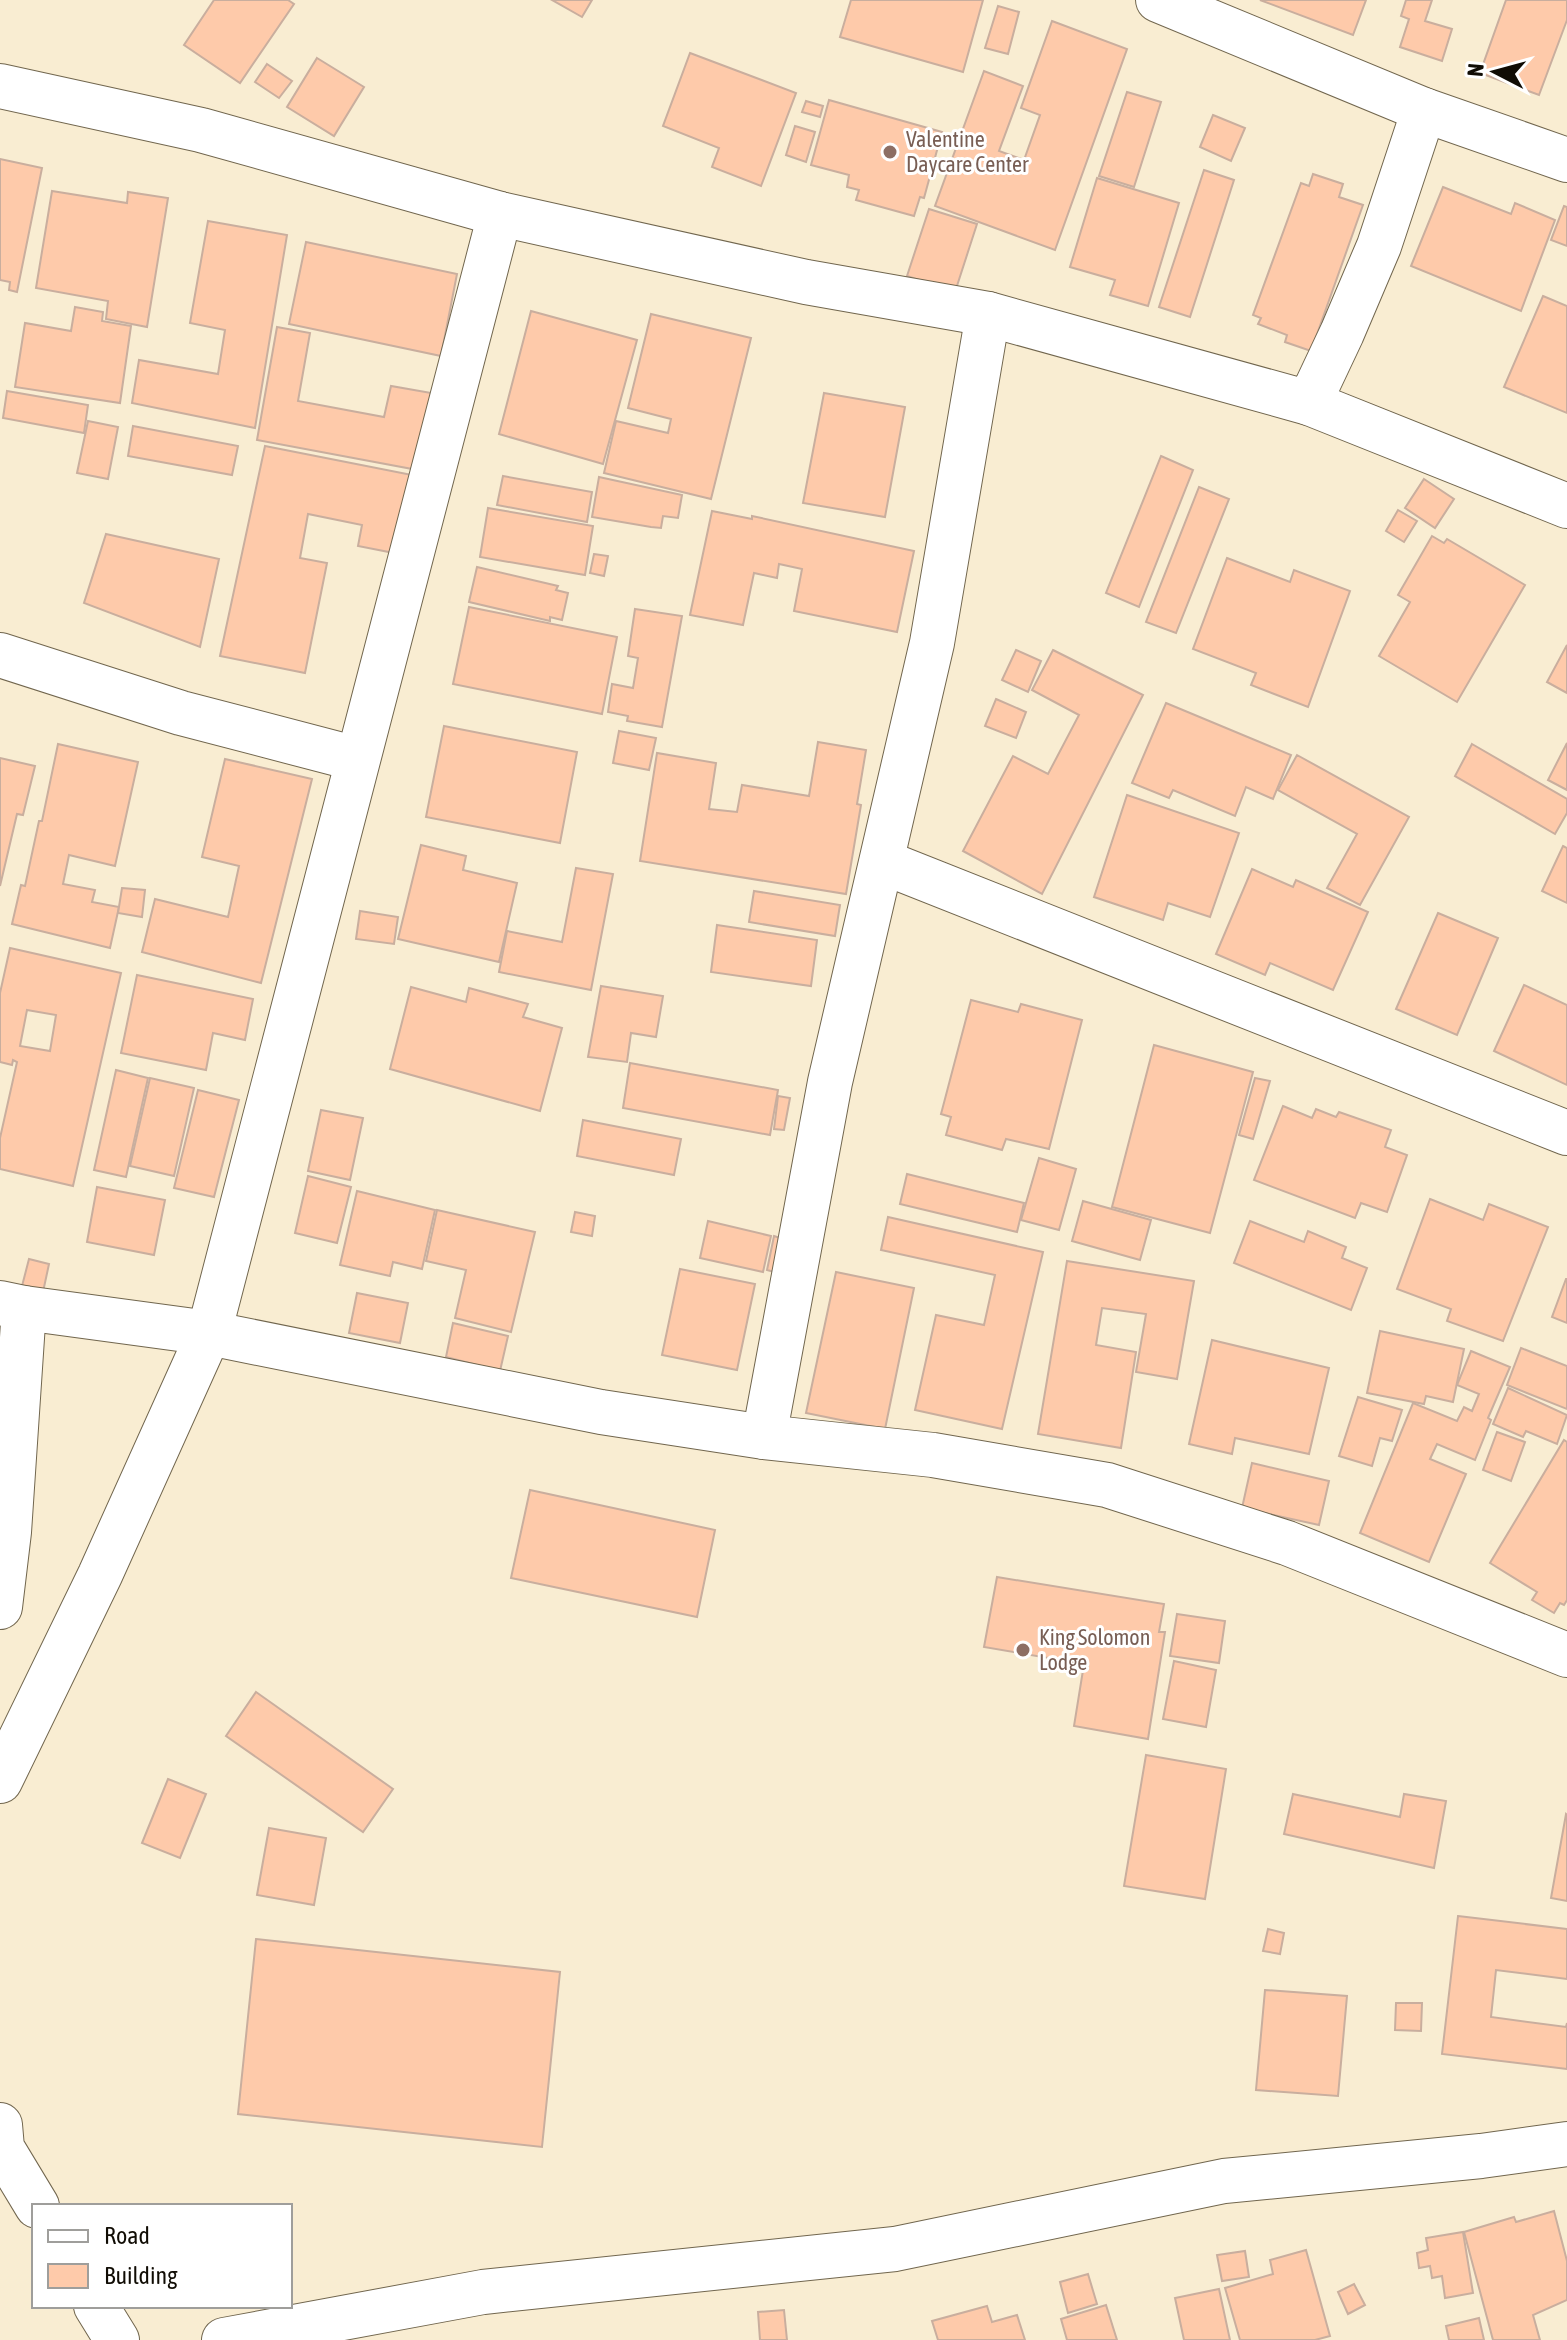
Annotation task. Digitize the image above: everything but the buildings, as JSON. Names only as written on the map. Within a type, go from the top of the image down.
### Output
[{"type":"street","points":[[1158,0],[1424,110],[1567,160]]},
{"type":"street","points":[[0,86],[201,130],[500,214],[806,282],[988,314],[1309,403],[1567,506]]},
{"type":"street","points":[[1309,403],[1379,246],[1424,110]]},
{"type":"street","points":[[0,1781],[100,1575],[209,1333],[500,214]]},
{"type":"street","points":[[764,1437],[830,1082],[932,643],[988,314]]},
{"type":"street","points":[[0,655],[181,713],[357,759]]},
{"type":"street","points":[[883,862],[1567,1133]]},
{"type":"street","points":[[0,1607],[9,1532],[12,1306],[209,1333],[601,1412],[764,1437],[933,1455],[1107,1485],[1287,1543],[1567,1655]]},
{"type":"street","points":[[0,2125],[2,2148],[36,2204]]},
{"type":"street","points":[[224,2340],[483,2292],[895,2249],[1224,2181],[1481,2156],[1567,2144]]},
{"type":"street","points":[[97,2308],[117,2340]]},
{"type":"place","name":"Valentine Daycare Center","points":[[890,152]]},
{"type":"place","name":"King Solomon Lodge","points":[[1023,1650]]}]
